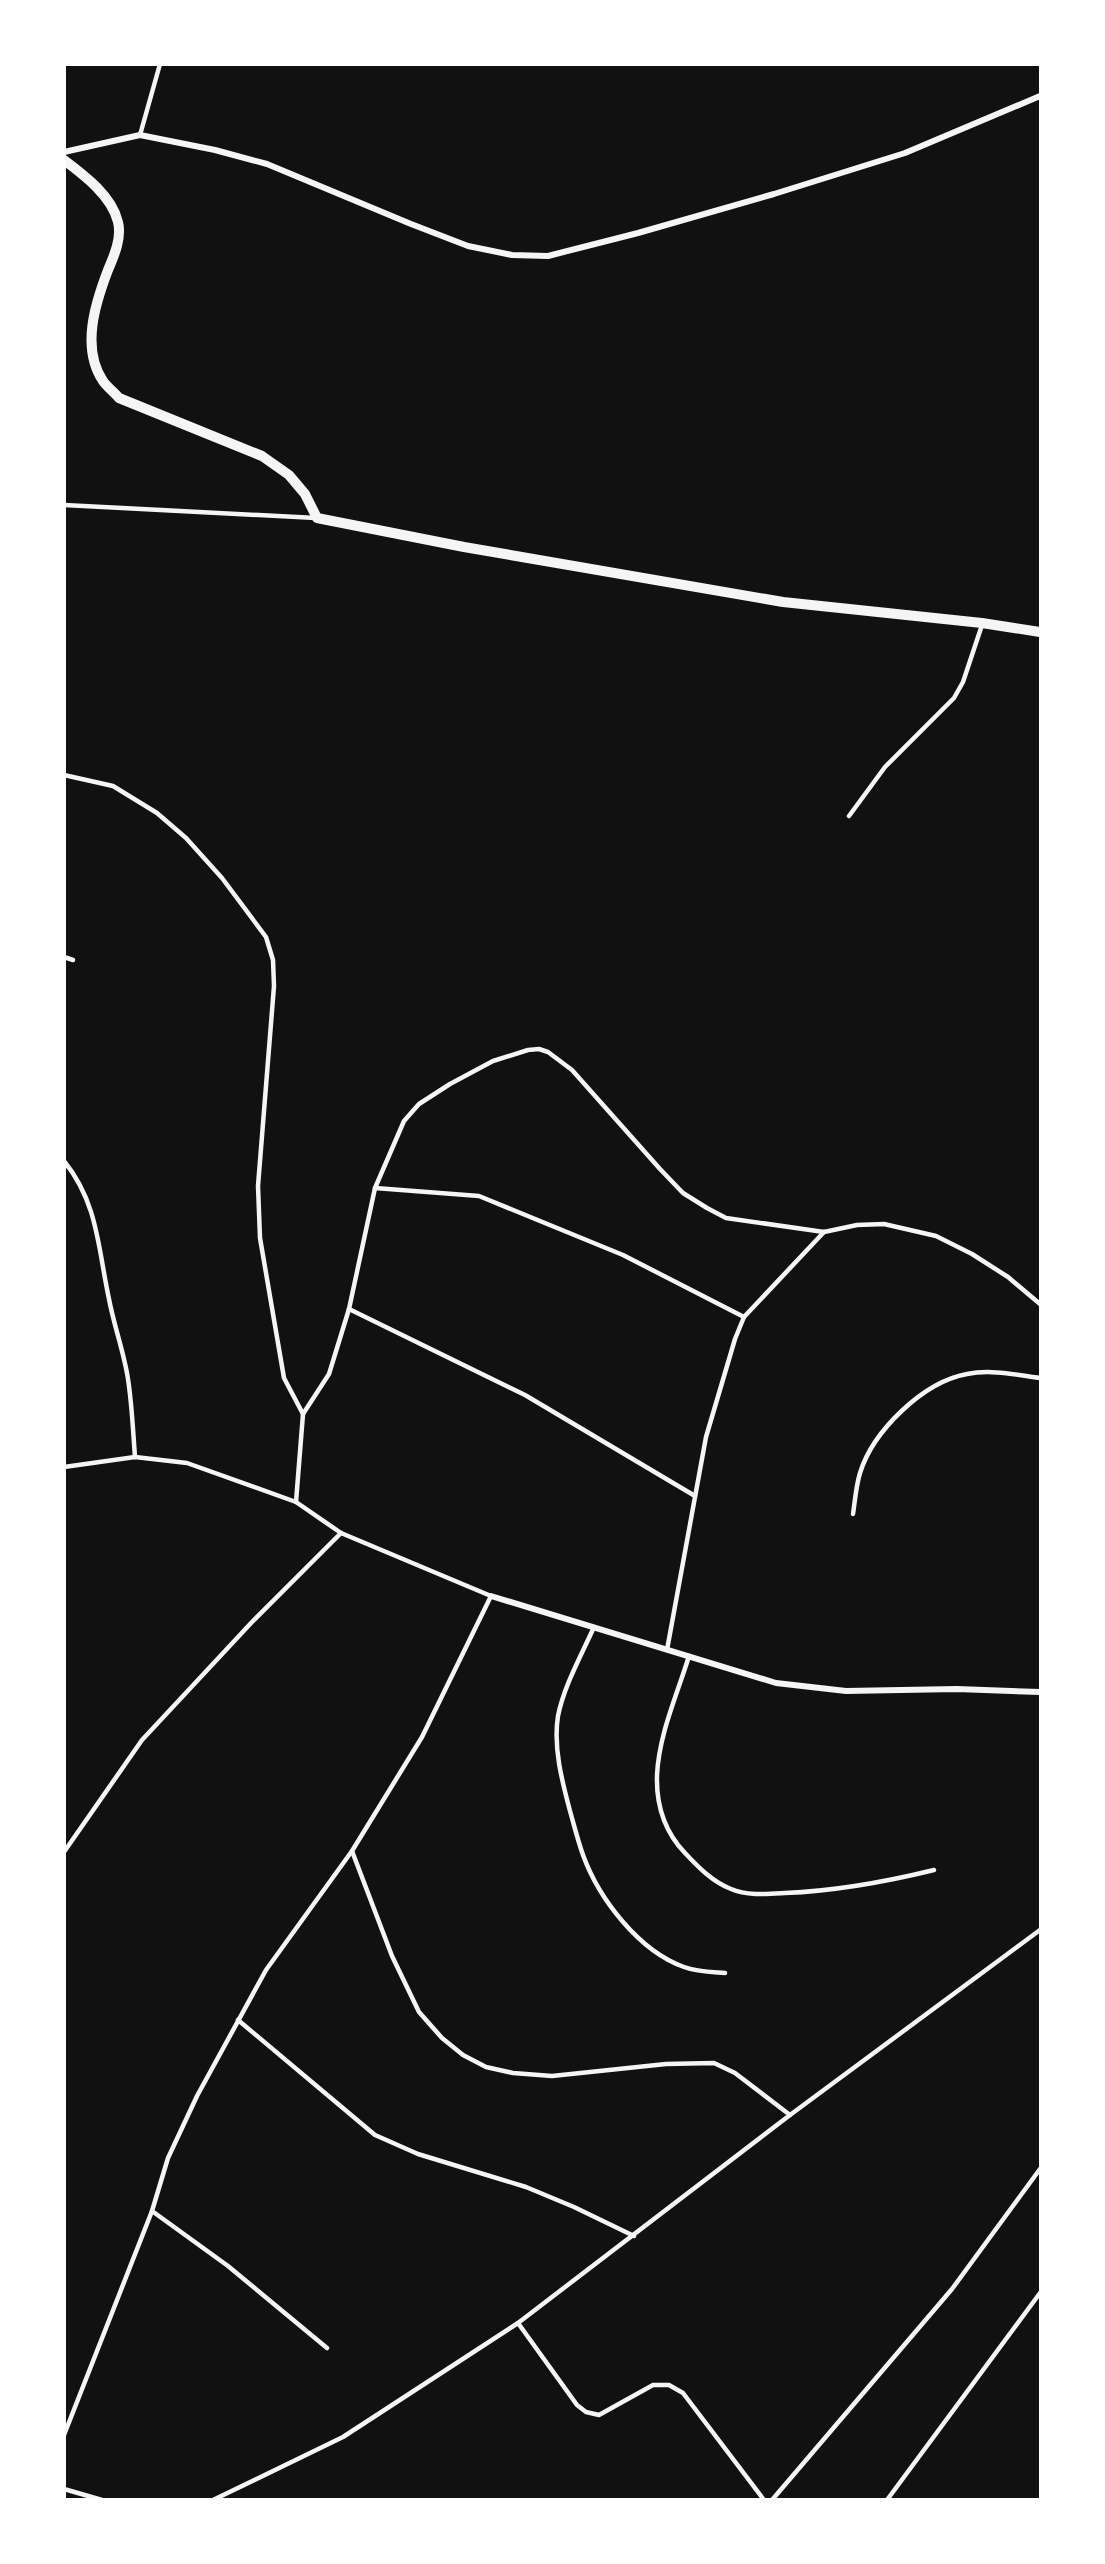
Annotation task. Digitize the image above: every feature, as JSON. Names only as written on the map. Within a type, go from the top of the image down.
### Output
[{"type":"street","points":[[64,152],[140,135],[215,150],[267,164],[468,246],[512,255],[548,256],[774,194],[905,153],[1041,96]]},
{"type":"street","points":[[64,160],[106,198],[118,221],[117,246],[98,297],[91,338],[94,361],[103,381],[119,398],[262,456],[289,474],[305,494],[317,518],[464,547],[783,602],[982,623],[1041,632]]},
{"type":"street","points":[[491,1596],[776,1683],[846,1691],[957,1689],[1041,1692]]},
{"type":"lane","points":[[140,135],[160,64]]},
{"type":"lane","points":[[64,505],[317,518]]},
{"type":"lane","points":[[849,816],[885,767],[954,698],[963,682],[982,623]]},
{"type":"lane","points":[[64,775],[113,786],[157,813],[186,838],[222,878],[266,937],[273,960],[274,986],[258,1186],[260,1238],[284,1378],[303,1414]]},
{"type":"lane","points":[[64,957],[73,960]]},
{"type":"lane","points":[[296,1502],[303,1414],[329,1374],[349,1309],[375,1188],[404,1121],[419,1104],[450,1084],[493,1061],[512,1054],[539,1049],[560,1059],[683,1193],[726,1218],[824,1232],[857,1225],[884,1224],[936,1236],[972,1254],[1008,1277],[1041,1304]]},
{"type":"lane","points":[[64,1161],[76,1176],[88,1199],[96,1225],[109,1300],[128,1379],[135,1457]]},
{"type":"lane","points":[[375,1188],[479,1196],[623,1255],[744,1317]]},
{"type":"lane","points":[[667,1650],[706,1437],[724,1370],[744,1317],[824,1232]]},
{"type":"lane","points":[[349,1309],[525,1395],[695,1496]]},
{"type":"lane","points":[[853,1514],[859,1475],[866,1457],[894,1417],[913,1401],[943,1382],[967,1374],[993,1373],[1041,1378]]},
{"type":"lane","points":[[64,1467],[135,1457],[187,1463],[296,1502],[342,1533],[491,1596],[422,1737],[352,1851],[266,1970],[196,2096],[168,2158],[152,2211],[64,2435]]},
{"type":"lane","points":[[64,1852],[142,1740],[252,1622],[342,1533]]},
{"type":"lane","points":[[594,1627],[566,1692],[558,1718],[558,1752],[563,1785],[583,1855],[593,1878],[612,1907],[627,1925],[660,1955],[684,1968],[725,1973]]},
{"type":"lane","points":[[689,1656],[660,1748],[657,1777],[661,1816],[674,1841],[713,1881],[733,1890],[763,1894],[889,1881],[934,1870]]},
{"type":"lane","points":[[352,1851],[392,1956],[419,2012],[442,2038],[463,2055],[486,2067],[513,2073],[552,2076],[666,2064],[714,2063],[735,2073],[790,2115]]},
{"type":"lane","points":[[213,2499],[343,2437],[518,2323],[790,2115],[1041,1930]]},
{"type":"lane","points":[[238,2020],[375,2135],[418,2154],[526,2187],[574,2206],[634,2236]]},
{"type":"lane","points":[[772,2499],[952,2289],[1041,2169]]},
{"type":"lane","points":[[152,2211],[228,2266],[327,2348]]},
{"type":"lane","points":[[887,2499],[1041,2293]]},
{"type":"lane","points":[[518,2323],[577,2405],[586,2412],[599,2415],[653,2385],[669,2385],[683,2393],[764,2499]]},
{"type":"lane","points":[[64,2489],[102,2499]]}]
